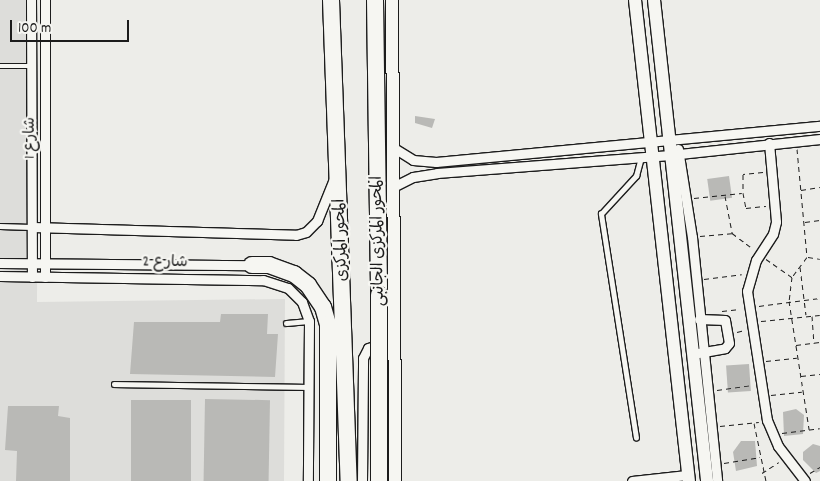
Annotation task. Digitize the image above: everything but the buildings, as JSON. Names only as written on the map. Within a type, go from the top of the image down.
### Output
[{"type":"highway","name":"المحور المركزى","points":[[331,0],[339,164],[349,481]]},
{"type":"highway","points":[[375,0],[380,295],[379,481]]},
{"type":"highway","points":[[252,265],[269,265],[294,274],[314,291],[326,315],[328,481]]},
{"type":"street","name":"شارع 1","points":[[32,0],[32,277]]},
{"type":"street","name":"شارع 1","points":[[45,277],[46,0]]},
{"type":"street","name":"المحور المركزى الجانبى","points":[[392,0],[395,186],[395,481]]},
{"type":"street","points":[[632,481],[688,478],[647,157],[651,143],[635,0]]},
{"type":"street","points":[[654,0],[675,154],[698,353],[707,481]]},
{"type":"street","points":[[394,148],[413,160],[436,162],[820,126]]},
{"type":"street","points":[[395,186],[413,177],[437,173],[647,157],[820,139]]},
{"type":"street","points":[[769,143],[774,205],[773,234],[751,273],[747,291],[757,362],[771,434],[786,457],[804,479]]},
{"type":"street","points":[[675,154],[686,199],[692,237],[699,316],[698,353],[706,391],[717,481]]},
{"type":"street","points":[[436,162],[437,173]]},
{"type":"street","points":[[33,227],[296,236],[306,232],[317,221],[339,164]]},
{"type":"street","name":"شارع 2","points":[[0,263],[252,265]]},
{"type":"street","name":"شارع 2","points":[[0,276],[269,280],[293,292],[305,308],[309,321]]},
{"type":"street","points":[[698,353],[725,348],[729,343],[727,323],[721,318],[699,316]]},
{"type":"street","points":[[308,481],[309,321]]},
{"type":"street","points":[[362,481],[363,358],[368,348],[376,344],[385,345],[396,353]]},
{"type":"lane","points":[[0,66],[31,66]]},
{"type":"lane","points":[[636,438],[601,214],[639,172],[647,157]]},
{"type":"lane","points":[[0,226],[33,227]]},
{"type":"lane","points":[[286,323],[309,321]]},
{"type":"lane","points":[[114,384],[308,387]]},
{"type":"path","points":[[796,141],[808,257],[792,277],[789,301],[809,429]]},
{"type":"path","points":[[772,171],[743,174],[743,193],[748,209],[774,205]]},
{"type":"path","points":[[801,190],[820,187]]},
{"type":"path","points":[[686,199],[743,193]]},
{"type":"path","points":[[725,195],[732,233]]},
{"type":"path","points":[[804,222],[820,220]]},
{"type":"path","points":[[692,237],[732,233],[792,277]]},
{"type":"path","points":[[808,257],[820,259]]},
{"type":"path","points":[[800,267],[806,316]]},
{"type":"path","points":[[695,280],[751,273]]},
{"type":"path","points":[[699,316],[789,301],[820,298]]},
{"type":"path","points":[[728,333],[751,325],[820,314]]},
{"type":"path","points":[[812,315],[814,343]]},
{"type":"path","points":[[796,345],[820,342]]},
{"type":"path","points":[[757,362],[798,358]]},
{"type":"path","points":[[800,376],[820,374]]},
{"type":"path","points":[[706,391],[761,384]]},
{"type":"path","points":[[763,396],[803,392]]},
{"type":"path","points":[[710,428],[767,420]]},
{"type":"path","points":[[754,423],[762,474],[766,481]]},
{"type":"path","points":[[771,434],[820,428]]},
{"type":"path","points":[[714,465],[760,457]]},
{"type":"path","points":[[762,474],[786,457]]},
{"type":"path","points":[[804,479],[820,467]]},
{"type":"shaded area","points":[[0,0],[38,0],[37,302],[285,299],[284,481],[0,481]]}]
